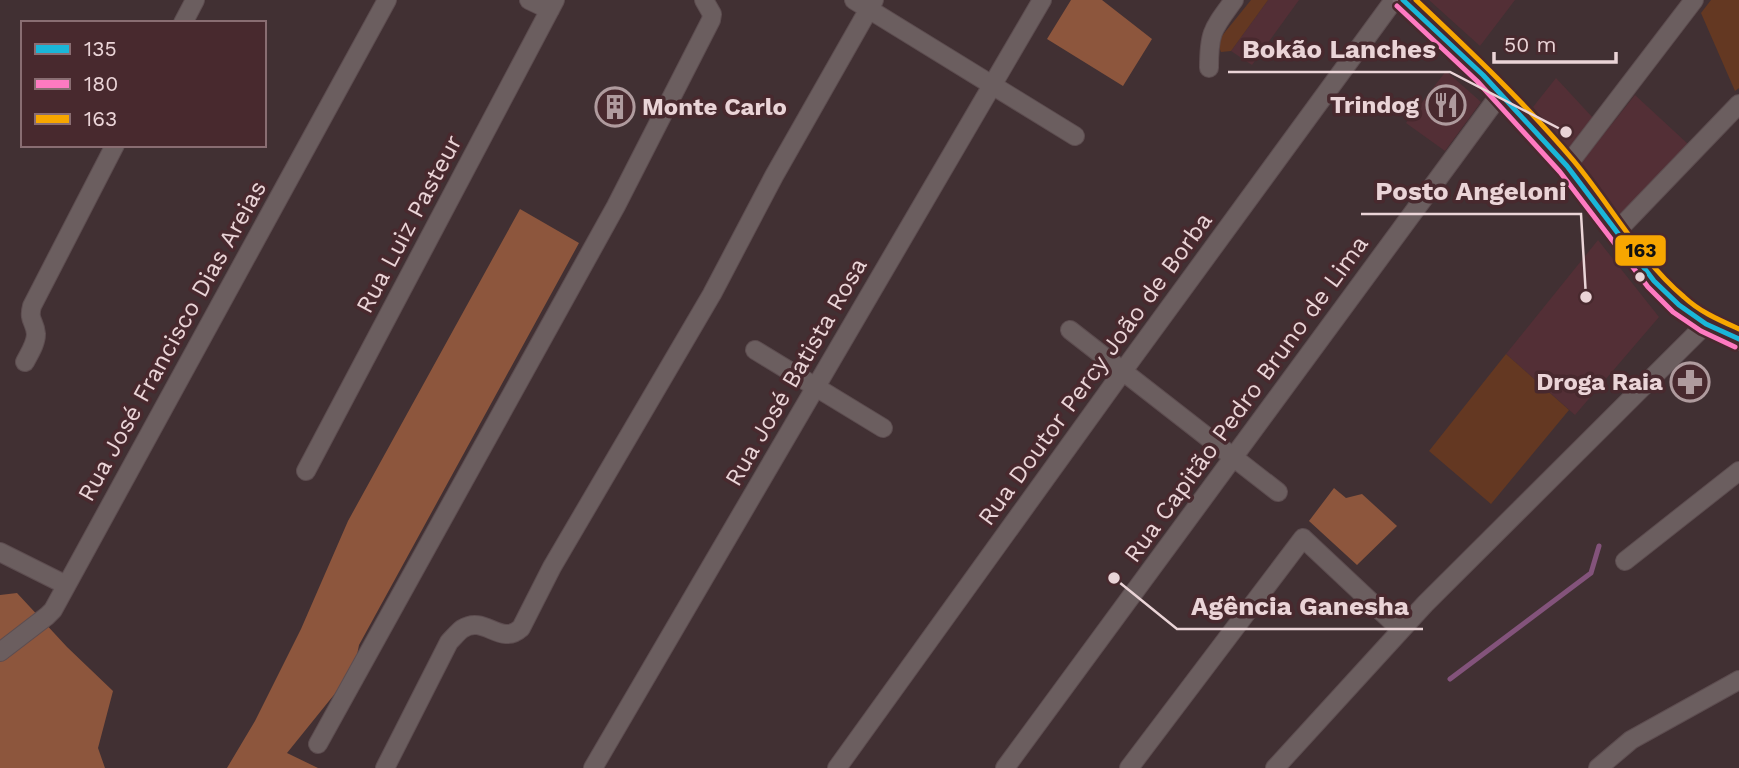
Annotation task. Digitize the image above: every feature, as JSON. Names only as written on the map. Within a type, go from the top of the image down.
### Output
[{"type":"main road","points":[[1403,0],[1501,93],[1567,166],[1654,281],[1679,305],[1706,324],[1736,333]]},
{"type":"street","points":[[184,21],[195,0]]},
{"type":"street","name":"Rua José Francisco Dias Areias","points":[[0,652],[53,610],[387,0]]},
{"type":"street","points":[[529,0],[552,5]]},
{"type":"street","points":[[318,744],[625,190],[711,20],[712,14],[704,0]]},
{"type":"street","name":"Rua José Batista Rosa","points":[[593,768],[1042,0]]},
{"type":"street","points":[[1209,68],[1209,42],[1215,26],[1234,0]]},
{"type":"street","name":"Rua Doutor Percy João de Borba","points":[[837,768],[1394,0]]},
{"type":"street","points":[[1567,166],[1694,0]]},
{"type":"street","points":[[385,768],[450,642],[464,627],[482,625],[505,635],[514,634],[521,628],[552,567],[722,277],[866,3],[1075,136]]},
{"type":"street","name":"Rua Luiz Pasteur","points":[[306,471],[552,5]]},
{"type":"street","name":"Rua Capitão Pedro Bruno de Lima","points":[[1005,768],[1501,93]]},
{"type":"street","points":[[1616,232],[1739,104]]},
{"type":"street","points":[[25,362],[36,339],[30,318],[32,306],[114,147]]},
{"type":"street","points":[[1275,768],[1401,630],[1706,324]]},
{"type":"street","points":[[1070,330],[1278,492]]},
{"type":"street","points":[[755,350],[883,428]]},
{"type":"street","points":[[1625,561],[1739,471]]},
{"type":"street","points":[[1129,768],[1303,538],[1401,630]]},
{"type":"street","points":[[0,552],[65,585]]},
{"type":"street","points":[[1598,768],[1631,740],[1739,680]]},
{"type":"shaded area","points":[[1071,0],[1102,0],[1152,39],[1123,86],[1047,39]]},
{"type":"shaded area","points":[[1251,0],[1268,0],[1231,51],[1221,52],[1217,42]]},
{"type":"shaded area","points":[[1268,0],[1299,0],[1252,65],[1231,51]]},
{"type":"shaded area","points":[[1429,0],[1515,0],[1480,46]]},
{"type":"shaded area","points":[[1711,0],[1739,0],[1739,88],[1735,91],[1701,13]]},
{"type":"shaded area","points":[[1446,71],[1481,102],[1445,151],[1406,123]]},
{"type":"shaded area","points":[[1556,78],[1594,119],[1569,151],[1533,107]]},
{"type":"shaded area","points":[[1635,95],[1688,144],[1614,225],[1576,169]]},
{"type":"shaded area","points":[[520,209],[579,243],[359,645],[354,670],[287,753],[318,768],[227,768],[255,721],[301,629],[348,521]]},
{"type":"shaded area","points":[[1598,240],[1659,317],[1575,415],[1506,354]]},
{"type":"shaded area","points":[[1506,354],[1569,410],[1491,504],[1429,451]]},
{"type":"shaded area","points":[[1334,488],[1346,498],[1362,494],[1397,526],[1357,565],[1309,521]]},
{"type":"shaded area","points":[[17,593],[113,691],[98,748],[105,768],[0,768],[0,595]]},
{"type":"waterway","points":[[1450,679],[1591,573],[1599,546]]},
{"type":"transit line","name":"135","points":[[1403,0],[1483,75],[1567,166],[1654,281],[1679,305],[1706,324],[1739,339]]},
{"type":"transit line","name":"163","points":[[1416,0],[1497,78],[1555,139],[1587,177],[1639,249],[1668,282],[1697,307],[1739,329]]},
{"type":"transit line","name":"180","points":[[1397,6],[1477,81],[1560,172],[1648,287],[1673,312],[1701,331],[1735,347]]},
{"type":"place","name":"Trindog","points":[[1446,105]]},
{"type":"place","name":"Monte Carlo","points":[[615,107]]},
{"type":"place","name":"Bokão Lanches","points":[[1566,132]]},
{"type":"place","name":"Posto Angeloni","points":[[1586,297]]},
{"type":"place","name":"Droga Raia","points":[[1690,382]]},
{"type":"place","name":"Agência Ganesha","points":[[1114,578]]}]
